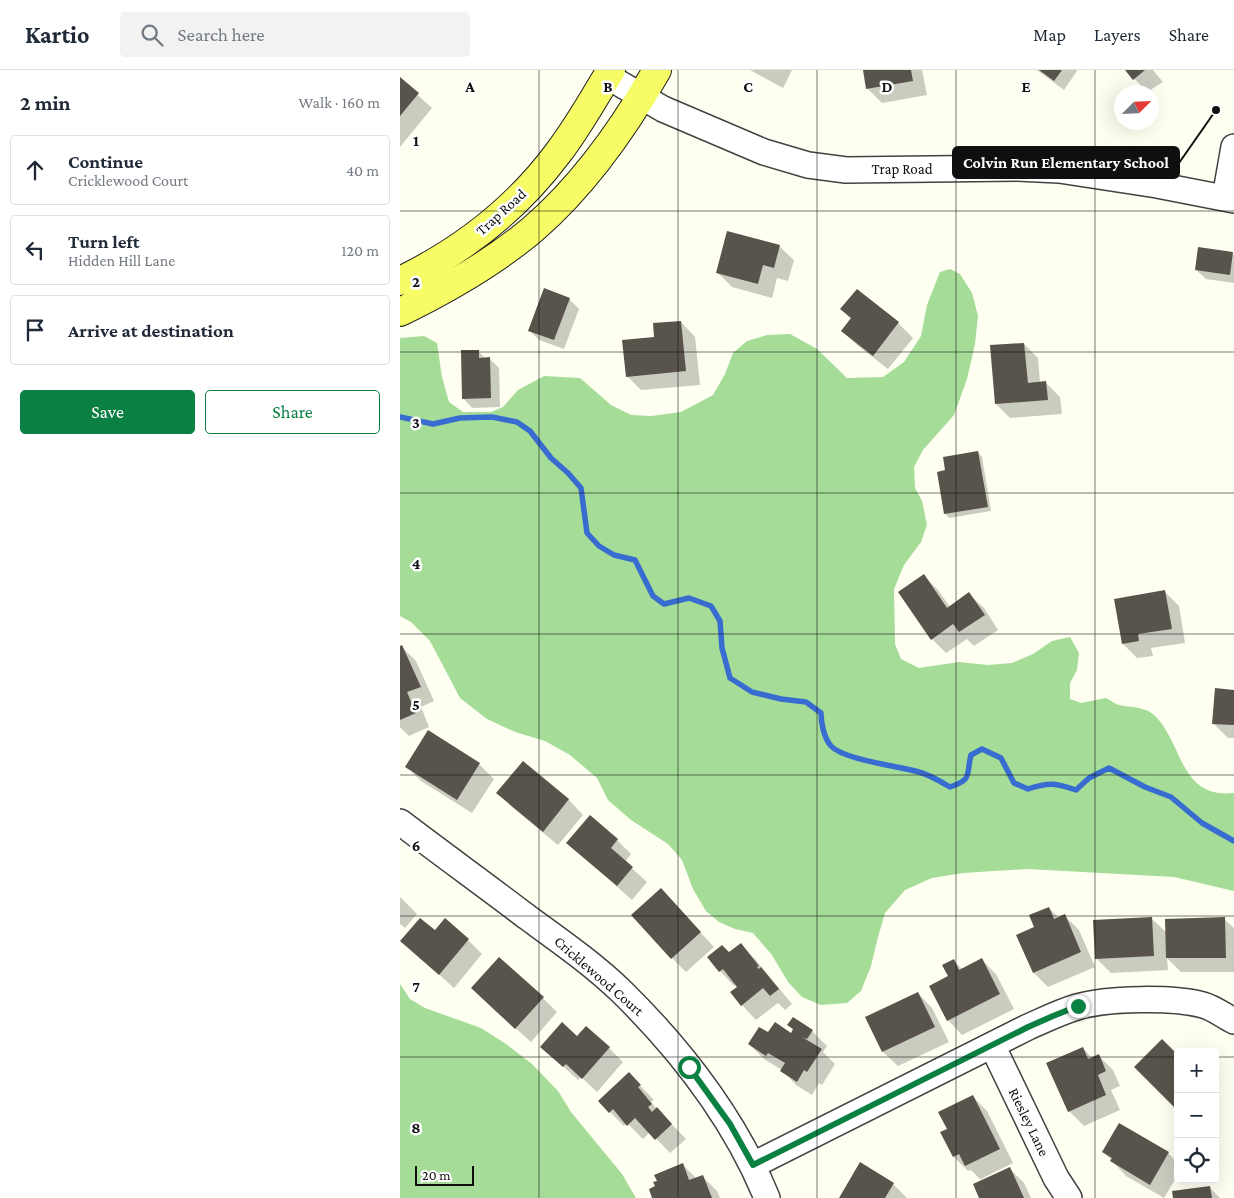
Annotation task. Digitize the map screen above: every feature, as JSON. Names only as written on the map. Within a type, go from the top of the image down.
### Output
[{"type":"main road","points":[[642,97],[657,70]]},
{"type":"main road","name":"Trap Road","points":[[400,281],[427,268],[454,251],[481,231],[536,181],[558,154],[579,123],[609,73]]},
{"type":"main road","name":"Trap Road","points":[[400,312],[447,288],[480,268],[534,228],[575,188],[642,97]]},
{"type":"street","name":"Trap Road","points":[[609,73],[642,97],[663,109],[764,152],[808,165],[846,170],[1017,168],[1059,170],[1157,185],[1229,199]]},
{"type":"street","points":[[1229,199],[1234,147]]},
{"type":"street","name":"Cricklewood Court","points":[[400,822],[572,950],[621,991],[657,1028],[689,1067],[730,1124],[753,1165],[767,1198]]},
{"type":"street","points":[[753,1165],[992,1045],[1078,1006],[1105,1001],[1166,1000],[1204,1005],[1234,1021]]},
{"type":"street","name":"Riesley Lane","points":[[992,1045],[1056,1178],[1069,1198]]},
{"type":"green space","points":[[950,269],[960,274],[972,293],[978,316],[975,344],[967,379],[954,415],[923,450],[914,467],[915,488],[922,501],[927,525],[921,542],[904,565],[894,589],[895,644],[901,659],[919,668],[959,662],[988,665],[1012,663],[1033,654],[1052,641],[1070,637],[1079,653],[1077,670],[1070,683],[1070,699],[1081,703],[1106,698],[1119,705],[1140,708],[1149,712],[1158,719],[1166,731],[1194,780],[1204,788],[1217,793],[1234,793],[1234,891],[1174,877],[1028,869],[963,873],[932,878],[905,890],[885,913],[871,966],[861,991],[847,1003],[821,1005],[802,997],[788,982],[772,955],[753,933],[735,929],[719,922],[706,911],[693,889],[682,860],[668,844],[631,820],[608,800],[597,778],[570,755],[545,741],[515,732],[487,719],[460,698],[430,641],[411,622],[400,616],[400,338],[424,336],[437,343],[442,377],[449,402],[463,412],[491,412],[503,407],[518,390],[544,376],[580,378],[611,405],[631,415],[651,416],[681,412],[713,395],[725,374],[733,353],[747,341],[767,335],[790,334],[817,349],[847,378],[883,377],[904,362],[921,336],[927,305],[940,272]]},
{"type":"green space","points":[[400,984],[410,999],[425,1008],[481,1028],[532,1064],[558,1091],[571,1112],[622,1174],[636,1198],[400,1198]]},
{"type":"building","points":[[863,70],[911,70],[913,81],[866,89]]},
{"type":"building","points":[[1039,70],[1062,70],[1054,81]]},
{"type":"building","points":[[1125,70],[1145,70],[1133,80]]},
{"type":"building","points":[[400,77],[419,93],[400,116]]},
{"type":"building","points":[[727,231],[780,245],[774,268],[763,265],[758,284],[716,273]]},
{"type":"building","points":[[1198,247],[1233,252],[1230,275],[1195,270]]},
{"type":"building","points":[[544,288],[570,298],[554,340],[528,331]]},
{"type":"building","points":[[857,289],[899,322],[873,356],[841,331],[851,318],[840,309]]},
{"type":"building","points":[[681,321],[686,371],[626,377],[622,340],[654,337],[653,323]]},
{"type":"building","points":[[1024,343],[1028,383],[1046,381],[1048,400],[995,404],[990,345]]},
{"type":"building","points":[[461,350],[479,350],[479,358],[490,357],[491,398],[462,399]]},
{"type":"building","points":[[978,451],[988,507],[944,514],[937,472],[945,470],[943,457]]},
{"type":"building","points":[[924,574],[947,608],[969,592],[985,615],[959,632],[953,624],[931,640],[898,592]]},
{"type":"building","points":[[1165,590],[1172,629],[1138,634],[1139,641],[1122,644],[1114,599]]},
{"type":"building","points":[[402,645],[421,687],[407,692],[416,713],[400,720],[400,646]]},
{"type":"building","points":[[1215,688],[1234,690],[1234,725],[1212,724]]},
{"type":"building","points":[[428,730],[480,763],[457,800],[405,767]]},
{"type":"building","points":[[523,761],[569,799],[543,832],[496,793]]},
{"type":"building","points":[[590,815],[618,839],[611,848],[633,867],[617,886],[566,843]]},
{"type":"building","points":[[661,888],[701,932],[671,959],[631,915]]},
{"type":"building","points":[[1049,907],[1054,919],[1065,914],[1081,952],[1033,973],[1016,935],[1034,927],[1029,915]]},
{"type":"building","points":[[1152,917],[1154,956],[1095,959],[1093,920]]},
{"type":"building","points":[[1225,917],[1226,958],[1166,958],[1165,919]]},
{"type":"building","points":[[420,918],[435,930],[445,918],[469,939],[439,975],[400,941]]},
{"type":"building","points":[[741,943],[759,966],[757,967],[759,969],[761,967],[779,989],[770,996],[763,988],[741,1006],[730,992],[737,987],[723,969],[719,972],[707,957],[722,945],[729,952]]},
{"type":"building","points":[[499,957],[544,997],[515,1029],[471,988]]},
{"type":"building","points":[[982,958],[1000,994],[947,1021],[929,986],[948,976],[942,965],[954,959],[959,970]]},
{"type":"building","points":[[918,992],[935,1027],[882,1052],[865,1017]]},
{"type":"building","points":[[793,1017],[813,1030],[807,1039],[802,1037],[822,1049],[807,1072],[804,1070],[797,1082],[780,1071],[785,1063],[768,1053],[766,1056],[748,1044],[759,1027],[768,1032],[775,1022],[791,1033],[793,1029],[787,1025]]},
{"type":"building","points":[[562,1022],[577,1036],[586,1026],[610,1047],[582,1079],[566,1064],[563,1067],[540,1047]]},
{"type":"building","points":[[1162,1039],[1174,1051],[1174,1107],[1134,1067]]},
{"type":"building","points":[[1083,1047],[1088,1059],[1099,1054],[1106,1071],[1098,1075],[1106,1095],[1068,1112],[1046,1063]]},
{"type":"building","points":[[629,1072],[641,1085],[638,1087],[652,1104],[648,1107],[652,1112],[657,1107],[672,1124],[655,1140],[635,1118],[627,1126],[613,1109],[609,1113],[598,1101]]},
{"type":"building","points":[[973,1095],[1000,1149],[965,1166],[959,1154],[953,1157],[940,1132],[947,1129],[938,1112]]},
{"type":"building","points":[[1119,1123],[1169,1152],[1150,1185],[1110,1161],[1112,1158],[1102,1152]]},
{"type":"building","points":[[860,1162],[894,1183],[885,1198],[839,1198]]},
{"type":"building","points":[[683,1163],[689,1180],[703,1175],[712,1198],[652,1198],[649,1189],[655,1186],[653,1182],[657,1181],[654,1175]]},
{"type":"building","points":[[1010,1167],[1024,1198],[979,1198],[973,1184]]},
{"type":"building","points":[[1210,1186],[1212,1198],[1173,1198],[1172,1191]]},
{"type":"waterway","points":[[400,417],[433,424],[460,418],[492,417],[517,422],[530,431],[551,458],[581,488],[587,533],[599,546],[614,555],[635,560],[653,596],[664,604],[689,598],[711,606],[720,621],[722,648],[730,678],[752,692],[781,699],[806,702],[821,713],[826,739],[838,751],[859,759],[923,773],[950,787],[965,779],[971,755],[982,749],[1001,758],[1014,783],[1028,789],[1052,784],[1076,790],[1089,778],[1109,768],[1145,787],[1171,797],[1202,823],[1234,841]]},
{"type":"place","name":"Colvin Run Elementary School","points":[[1216,110]]},
{"type":"route","points":[[689,1067],[730,1124],[753,1165],[1028,1027],[1078,1006]]}]
